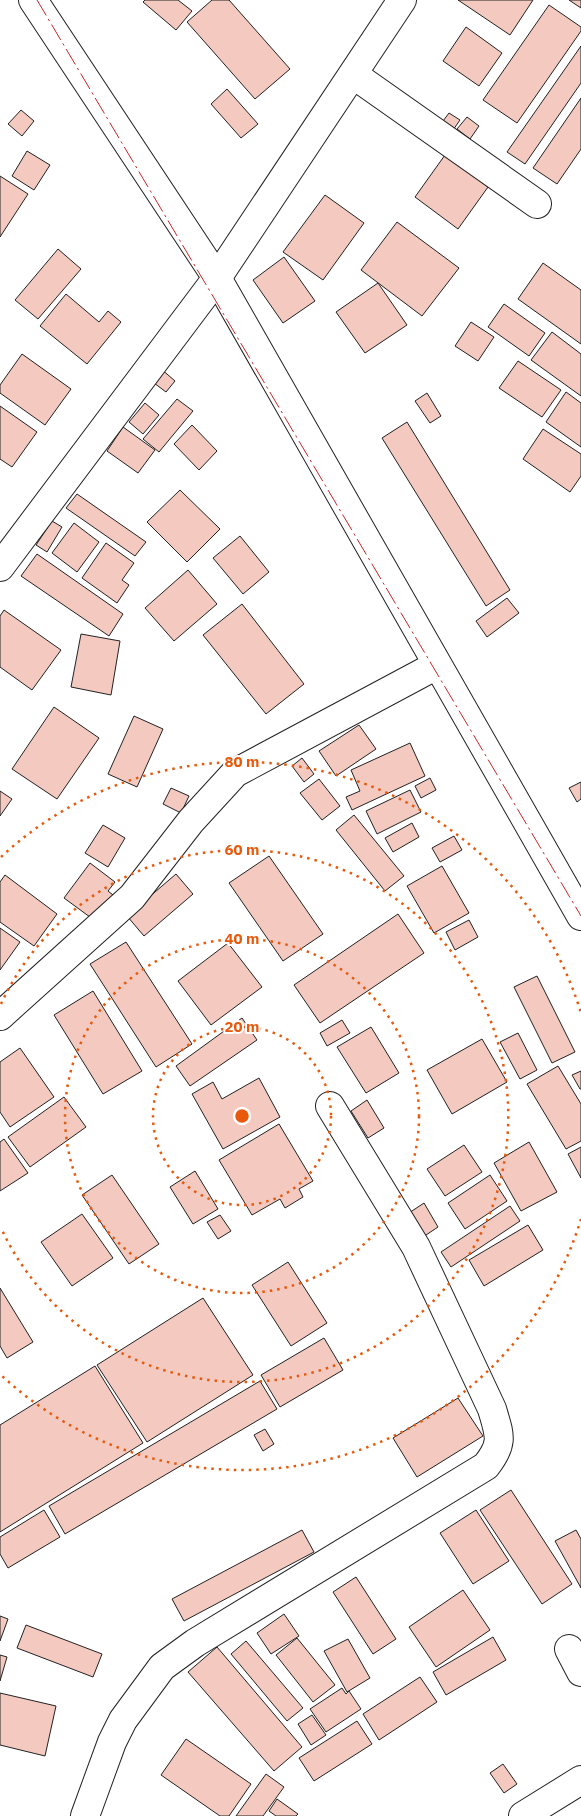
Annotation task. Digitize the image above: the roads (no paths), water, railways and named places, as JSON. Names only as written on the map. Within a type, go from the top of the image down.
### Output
[{"type":"street","points":[[33,0],[217,278],[581,916]]},
{"type":"street","points":[[0,567],[217,278],[354,75],[402,0]]},
{"type":"street","points":[[354,75],[537,204]]},
{"type":"street","points":[[0,1016],[132,897],[191,821],[235,773],[437,665]]},
{"type":"street","points":[[85,1816],[119,1727],[162,1667],[195,1642],[486,1466],[497,1452],[500,1434],[492,1409],[416,1247],[330,1106]]},
{"type":"street","points":[[522,1816],[581,1780]]}]
